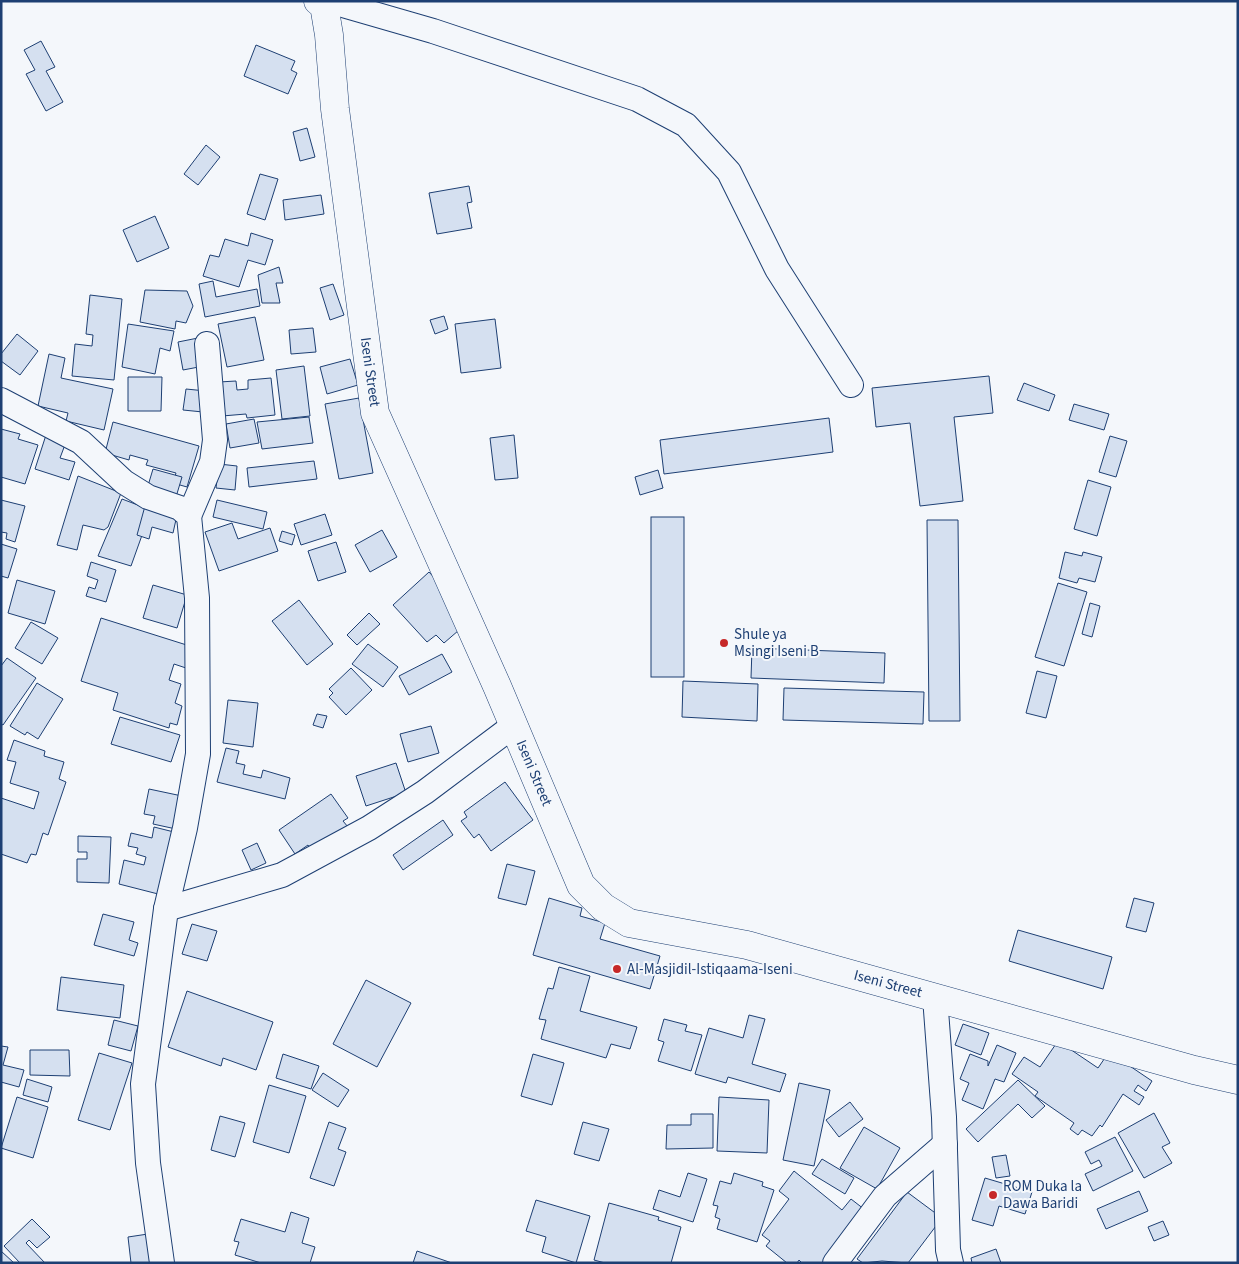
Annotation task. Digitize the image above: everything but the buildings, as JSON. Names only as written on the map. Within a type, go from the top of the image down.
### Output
[{"type":"street","name":"Iseni Street","points":[[318,1],[324,5],[329,35],[335,109],[375,413],[581,885],[603,907],[629,923],[747,945],[1194,1070],[1238,1080]]},
{"type":"street","points":[[329,1],[433,31],[637,99],[686,125],[730,172],[778,269],[851,385]]},
{"type":"street","points":[[162,1263],[148,1163],[143,1084],[166,909],[185,828],[198,754],[197,598],[189,516],[212,462],[215,440],[207,344]]},
{"type":"street","points":[[1,400],[81,442],[124,482],[148,497],[180,508],[189,516]]},
{"type":"street","points":[[166,909],[282,875],[369,828],[425,792],[513,726]]},
{"type":"street","points":[[935,997],[945,1144],[948,1250],[951,1263]]},
{"type":"street","points":[[835,1263],[885,1196],[945,1144]]},
{"type":"place","name":"Shule ya Msingi Iseni B","points":[[724,643]]},
{"type":"place","name":"Al-Masjidil-Istiqaama-Iseni","points":[[617,969]]},
{"type":"place","name":"ROM Duka la Dawa Baridi","points":[[993,1195]]}]
